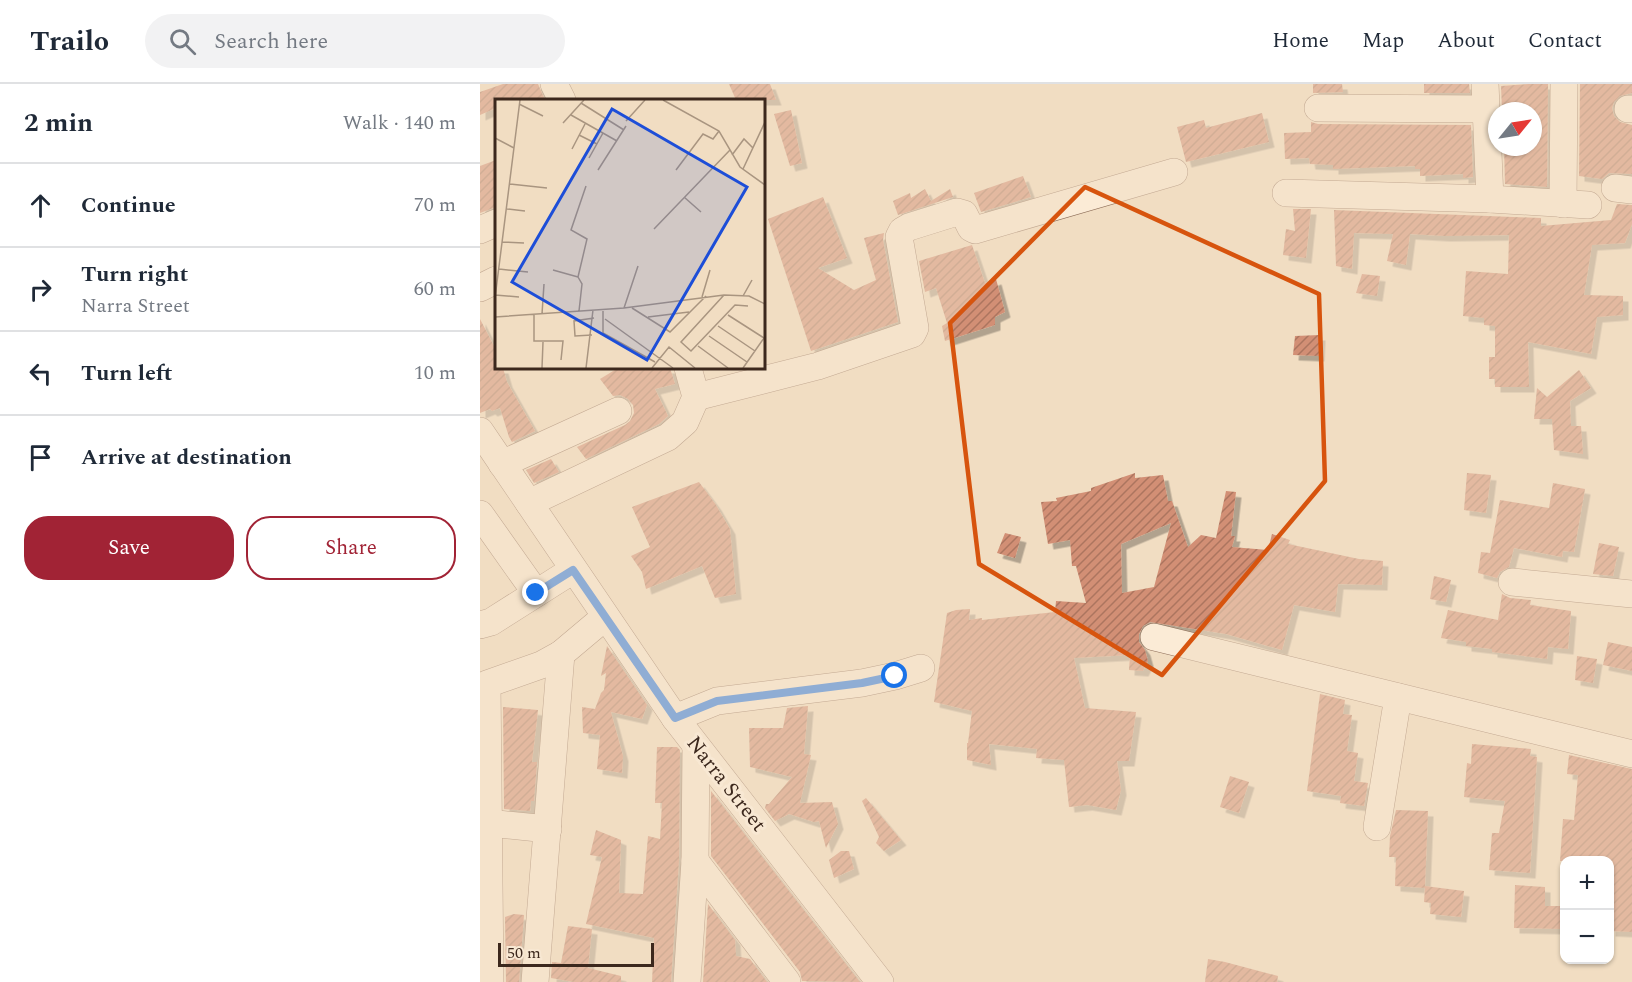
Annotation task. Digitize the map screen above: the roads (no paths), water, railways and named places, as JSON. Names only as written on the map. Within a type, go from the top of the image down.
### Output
[{"type":"street","points":[[554,84],[562,99]]},
{"type":"street","points":[[1286,193],[1576,204],[1564,84]]},
{"type":"street","points":[[1318,108],[1412,96],[1485,96],[1490,199]]},
{"type":"street","points":[[696,397],[818,366],[912,334],[915,328],[899,237],[902,231],[909,227],[957,212],[964,214],[971,228],[975,230],[1174,172]]},
{"type":"street","points":[[480,230],[495,224]]},
{"type":"street","points":[[480,288],[495,280]]},
{"type":"street","points":[[529,503],[668,437],[686,422],[696,397],[688,369]]},
{"type":"street","points":[[502,464],[618,411]]},
{"type":"street","name":"Narra Street","points":[[480,431],[675,718],[880,982]]},
{"type":"street","points":[[480,514],[536,593]]},
{"type":"street","points":[[480,625],[490,622],[573,570]]},
{"type":"street","points":[[1512,582],[1632,594]]},
{"type":"street","points":[[489,982],[487,684],[541,665],[561,654],[605,617]]},
{"type":"street","points":[[1154,637],[1632,754]]},
{"type":"street","points":[[535,982],[561,654]]},
{"type":"street","points":[[675,718],[717,701],[862,683],[921,668]]},
{"type":"street","points":[[1377,827],[1398,697]]},
{"type":"street","points":[[687,982],[695,861],[696,746]]},
{"type":"street","points":[[488,823],[548,829]]},
{"type":"street","points":[[695,861],[787,982]]}]
